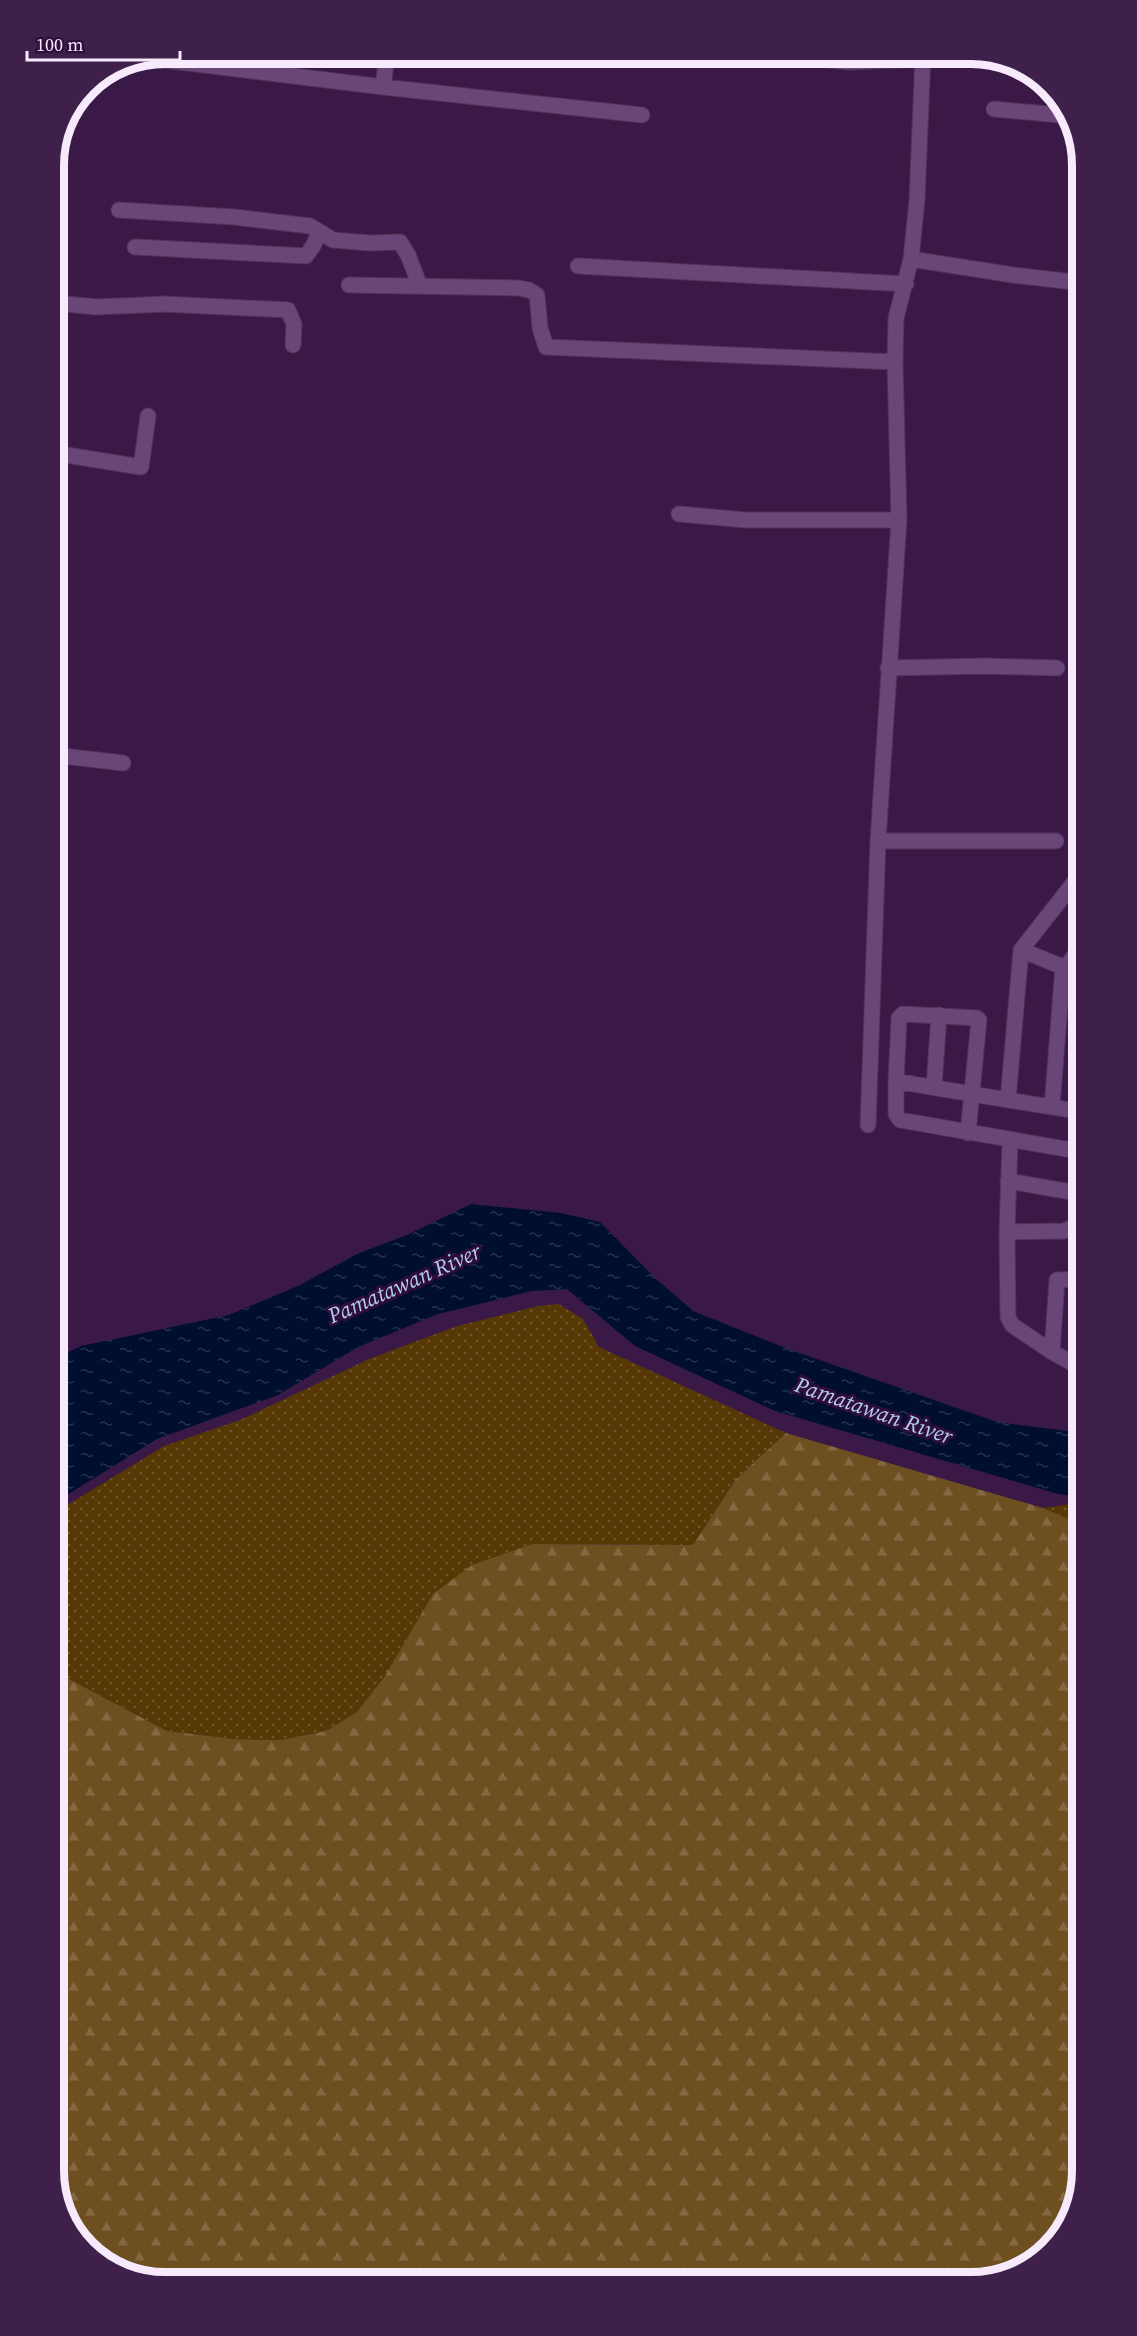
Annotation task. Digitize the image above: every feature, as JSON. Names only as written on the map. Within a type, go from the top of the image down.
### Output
[{"type":"street","points":[[196,64],[642,115]]},
{"type":"street","points":[[383,87],[386,64]]},
{"type":"street","points":[[868,1125],[878,841],[888,668],[900,520],[895,362],[896,318],[911,259],[917,200],[923,65]]},
{"type":"street","points":[[994,109],[1059,115]]},
{"type":"street","points":[[119,210],[234,217],[310,226],[333,240],[370,243],[400,242],[408,255],[420,286]]},
{"type":"street","points":[[135,247],[306,256],[319,233]]},
{"type":"street","points":[[911,259],[1072,282]]},
{"type":"street","points":[[578,266],[906,284]]},
{"type":"street","points":[[349,285],[518,288],[529,291],[537,295],[540,328],[546,347],[895,362]]},
{"type":"street","points":[[65,304],[97,307],[129,304],[204,304],[288,310],[294,324],[293,345]]},
{"type":"street","points":[[65,455],[141,467],[148,416]]},
{"type":"street","points":[[679,514],[745,520],[900,520]]},
{"type":"street","points":[[888,668],[986,666],[1057,668]]},
{"type":"street","points":[[65,755],[123,763]]},
{"type":"street","points":[[878,841],[1056,841]]},
{"type":"street","points":[[1008,1100],[1021,950],[1072,885]]},
{"type":"street","points":[[1021,950],[1072,970]]},
{"type":"street","points":[[1052,1107],[1064,967],[1072,957]]},
{"type":"street","points":[[968,1133],[979,1020],[977,1018],[903,1014],[899,1018],[896,1081],[896,1114],[900,1120],[968,1133],[1010,1141],[1072,1150]]},
{"type":"street","points":[[934,1087],[939,1015]]},
{"type":"street","points":[[896,1081],[1072,1110]]},
{"type":"street","points":[[1010,1141],[1007,1232],[1008,1317],[1012,1325],[1072,1363]]},
{"type":"street","points":[[1008,1181],[1072,1192]]},
{"type":"street","points":[[1007,1232],[1064,1231],[1072,1227]]},
{"type":"street","points":[[1052,1352],[1057,1280],[1072,1279]]},
{"type":"shaded area","points":[[559,1304],[583,1319],[599,1347],[786,1433],[736,1479],[693,1545],[533,1544],[385,1676],[357,1712],[326,1731],[280,1740],[235,1739],[167,1731],[64,1676],[64,1507],[164,1446],[240,1420],[369,1359],[457,1326],[538,1306]]},
{"type":"shaded area","points":[[1072,1504],[1072,1520],[1043,1508]]},
{"type":"green space","points":[[786,1433],[1043,1508],[1072,1520],[1072,2184],[1056,2227],[1028,2255],[991,2270],[972,2272],[159,2271],[133,2266],[109,2255],[85,2232],[78,2221],[66,2190],[64,2171],[64,1676],[167,1731],[235,1739],[280,1740],[326,1731],[357,1712],[385,1676],[433,1594],[472,1565],[532,1544],[693,1545],[736,1479]]},
{"type":"water","name":"Pamatawan River","points":[[471,1204],[561,1213],[600,1222],[655,1278],[693,1311],[788,1349],[997,1422],[1072,1432],[1072,1496],[1058,1494],[775,1411],[635,1346],[567,1289],[532,1291],[438,1314],[358,1347],[278,1395],[157,1439],[64,1497],[64,1354],[81,1346],[229,1315],[300,1285],[357,1254],[407,1235]]}]
